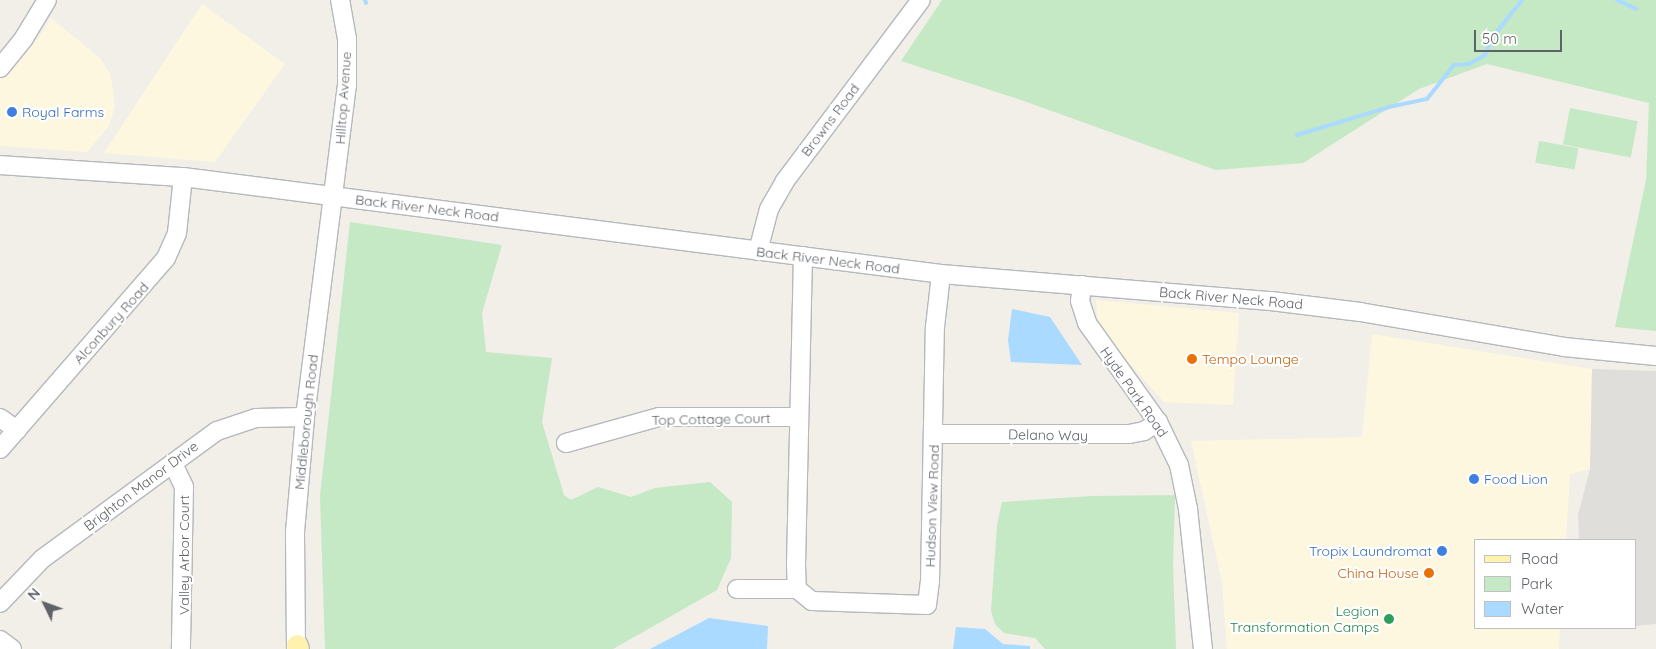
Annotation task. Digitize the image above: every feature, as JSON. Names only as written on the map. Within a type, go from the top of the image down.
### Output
[{"type":"street","points":[[0,68],[24,38],[47,0]]},
{"type":"street","name":"Hilltop Avenue","points":[[333,196],[348,61],[340,0]]},
{"type":"street","name":"Browns Road","points":[[758,251],[769,209],[785,181],[922,0]]},
{"type":"street","name":"Back River Neck Road","points":[[0,165],[183,177],[942,274],[1279,302],[1564,348],[1656,356]]},
{"type":"street","name":"Alconbury Road","points":[[0,449],[166,258],[177,233],[183,177]]},
{"type":"street","name":"Middleborough Road","points":[[297,648],[295,532],[305,417],[333,196]]},
{"type":"street","points":[[737,589],[797,589],[803,256]]},
{"type":"street","name":"Hudson View Road","points":[[797,589],[812,601],[927,605],[934,434],[935,327],[942,274]]},
{"type":"street","name":"Hyde Park Road","points":[[1082,285],[1080,301],[1087,323],[1158,422],[1171,446],[1184,482],[1203,649]]},
{"type":"street","name":"Brighton Manor Drive","points":[[0,603],[42,559],[227,426],[272,416],[305,417]]},
{"type":"street","name":"Top Cottage Court","points":[[566,443],[659,417],[799,417]]},
{"type":"street","points":[[0,418],[17,430]]},
{"type":"street","name":"Delano Way","points":[[934,434],[1129,434],[1144,431],[1158,422]]},
{"type":"street","name":"Valley Arbor Court","points":[[173,464],[184,487],[181,649]]},
{"type":"street","points":[[0,640],[12,649]]},
{"type":"shaded area","points":[[202,4],[285,64],[215,162],[104,153]]},
{"type":"shaded area","points":[[51,18],[100,58],[111,76],[115,106],[109,126],[87,152],[0,146],[0,77],[37,40]]},
{"type":"shaded area","points":[[1096,300],[1239,313],[1233,405],[1164,402],[1124,357],[1098,321]]},
{"type":"shaded area","points":[[1372,334],[1592,369],[1590,469],[1570,474],[1566,539],[1474,539],[1474,629],[1560,629],[1559,649],[1227,649],[1222,582],[1191,441],[1362,437]]},
{"type":"shaded area","points":[[1592,369],[1656,371],[1656,624],[1636,626],[1636,539],[1579,539],[1578,515],[1590,469]]},
{"type":"green space","points":[[942,0],[1656,0],[1656,331],[1615,327],[1646,180],[1649,103],[1487,64],[1419,89],[1303,163],[1216,170],[1021,100],[901,61]]},
{"type":"green space","points":[[1570,108],[1638,121],[1631,157],[1563,144]]},
{"type":"green space","points":[[1539,141],[1578,148],[1575,170],[1535,163]]},
{"type":"green space","points":[[350,222],[502,245],[482,313],[486,352],[552,358],[542,422],[564,495],[571,500],[598,487],[631,497],[655,488],[710,482],[732,502],[731,558],[717,590],[613,649],[325,649],[320,496]]},
{"type":"green space","points":[[1175,495],[1173,566],[1176,649],[1045,649],[1035,638],[1004,633],[995,624],[991,611],[997,525],[1002,502],[1092,496]]},
{"type":"water","points":[[1012,309],[1050,317],[1082,365],[1011,362],[1008,340]]},
{"type":"water","points":[[709,618],[768,626],[767,649],[650,649]]},
{"type":"water","points":[[956,627],[985,629],[1003,644],[1030,646],[1030,649],[953,649]]},
{"type":"waterway","points":[[1297,135],[1389,107],[1427,99],[1454,65],[1469,64],[1485,55],[1492,38],[1522,0]]},
{"type":"waterway","points":[[1617,0],[1636,9]]},
{"type":"place","name":"Royal Farms","points":[[12,112]]},
{"type":"place","name":"Tempo Lounge","points":[[1192,359]]},
{"type":"place","name":"Food Lion","points":[[1474,479]]},
{"type":"place","name":"Tropix Laundromat","points":[[1442,551]]},
{"type":"place","name":"China House","points":[[1429,573]]},
{"type":"place","name":"Legion Transformation Camps","points":[[1389,619]]}]
